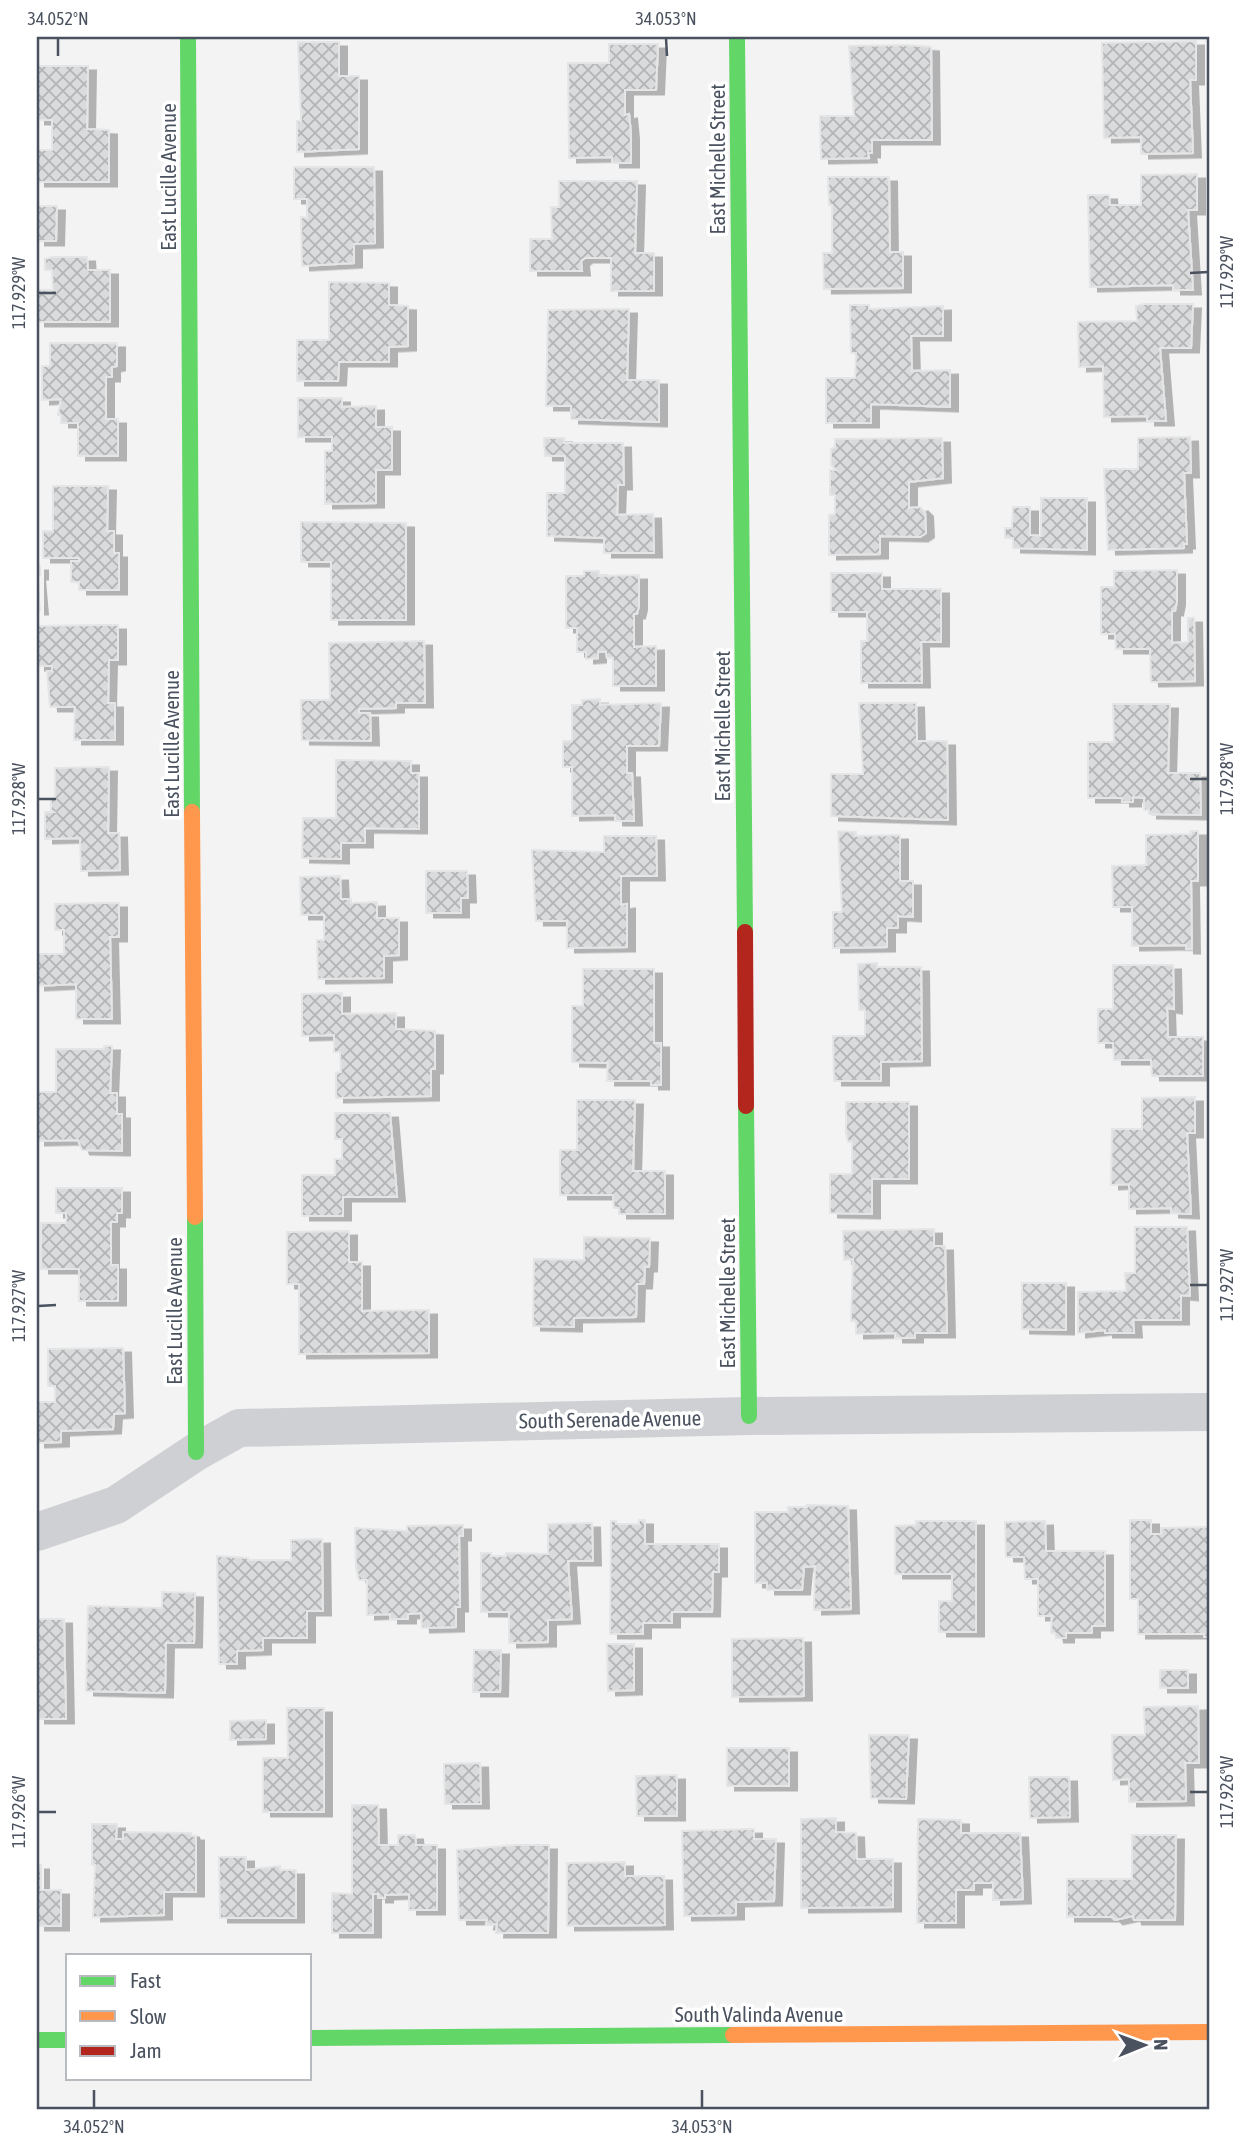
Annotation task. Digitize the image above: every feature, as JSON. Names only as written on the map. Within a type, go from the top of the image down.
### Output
[{"type":"street","name":"East Lucille Avenue","points":[[188,37],[196,1452]]},
{"type":"street","name":"East Michelle Street","points":[[737,37],[749,1416]]},
{"type":"street","name":"South Serenade Avenue","points":[[37,1532],[116,1505],[196,1452],[239,1428],[749,1416],[1209,1412]]},
{"type":"street","name":"South Valinda Avenue","points":[[312,2038],[1209,2032]]},
{"type":"street","points":[[37,2040],[66,2040]]},
{"type":"building","points":[[1196,41],[1196,80],[1190,80],[1193,153],[1141,154],[1141,137],[1104,138],[1102,43]]},
{"type":"building","points":[[298,42],[339,42],[339,76],[359,76],[359,149],[297,152],[297,121],[301,121]]},
{"type":"building","points":[[609,44],[658,44],[656,90],[625,90],[625,115],[629,114],[631,134],[631,163],[612,163],[612,157],[569,158],[568,63],[609,63]]},
{"type":"building","points":[[849,46],[931,47],[932,140],[872,140],[872,153],[868,153],[869,158],[821,159],[820,116],[854,116]]},
{"type":"building","points":[[37,66],[88,66],[87,129],[109,130],[109,182],[37,182],[37,150],[52,150],[52,120],[37,120]]},
{"type":"building","points":[[294,167],[374,167],[375,243],[354,244],[354,263],[302,266],[301,217],[307,218],[307,199],[294,199]]},
{"type":"building","points":[[1197,174],[1197,210],[1188,210],[1193,290],[1173,290],[1173,285],[1090,287],[1088,195],[1109,195],[1110,205],[1141,205],[1141,175]]},
{"type":"building","points":[[828,177],[889,177],[890,252],[903,252],[903,288],[824,289],[823,253],[832,253],[832,205],[829,205]]},
{"type":"building","points":[[559,181],[637,181],[635,253],[654,253],[654,291],[611,291],[611,258],[585,258],[581,261],[582,271],[530,271],[530,239],[552,239],[551,207],[559,207]]},
{"type":"building","points":[[37,206],[57,206],[56,241],[37,241]]},
{"type":"building","points":[[87,257],[88,270],[110,270],[110,322],[37,322],[37,290],[53,290],[52,270],[45,270],[45,259]]},
{"type":"building","points":[[329,282],[389,283],[389,305],[408,306],[408,346],[389,347],[389,362],[339,362],[338,381],[297,381],[297,340],[329,340]]},
{"type":"building","points":[[1193,304],[1191,348],[1160,348],[1166,421],[1147,421],[1147,416],[1104,417],[1103,366],[1079,367],[1078,322],[1137,321],[1136,306]]},
{"type":"building","points":[[850,305],[869,305],[869,309],[943,306],[943,336],[911,336],[912,371],[950,370],[950,407],[871,404],[871,423],[826,423],[826,378],[855,378],[856,353],[851,353]]},
{"type":"building","points":[[629,309],[627,380],[659,380],[659,422],[571,419],[571,406],[546,406],[548,310]]},
{"type":"building","points":[[50,343],[117,343],[117,366],[112,367],[112,377],[106,377],[106,419],[118,419],[118,456],[78,456],[78,423],[61,423],[61,415],[58,415],[61,399],[42,400],[42,366],[50,366]]},
{"type":"building","points":[[298,398],[342,398],[342,407],[376,406],[376,427],[392,427],[392,470],[376,470],[376,503],[325,504],[325,451],[332,451],[332,437],[298,437]]},
{"type":"building","points":[[1190,437],[1191,473],[1184,473],[1187,544],[1184,544],[1184,548],[1108,550],[1104,469],[1138,469],[1138,438]]},
{"type":"building","points":[[544,438],[564,438],[564,443],[623,443],[624,485],[618,485],[617,515],[653,514],[654,553],[604,553],[604,538],[547,536],[547,493],[565,493],[565,456],[545,456]]},
{"type":"building","points":[[942,438],[943,478],[909,482],[909,508],[920,507],[925,512],[926,533],[920,537],[880,536],[880,554],[829,555],[829,515],[835,514],[835,495],[830,495],[830,470],[836,470],[831,465],[831,449],[835,447],[835,439]]},
{"type":"building","points":[[53,486],[108,486],[107,531],[114,531],[114,553],[119,553],[119,590],[79,590],[79,582],[71,582],[71,561],[79,561],[79,558],[43,558],[43,531],[53,531]]},
{"type":"building","points":[[1041,498],[1087,498],[1087,550],[1013,548],[1013,538],[1005,538],[1005,528],[1012,528],[1013,507],[1030,507],[1030,535],[1041,536]]},
{"type":"building","points":[[301,522],[406,523],[406,620],[331,620],[331,562],[301,562]]},
{"type":"building","points":[[1177,570],[1177,601],[1175,611],[1172,611],[1172,643],[1188,642],[1188,618],[1194,618],[1195,681],[1151,682],[1150,649],[1116,649],[1115,634],[1101,634],[1101,587],[1114,587],[1114,571]]},
{"type":"building","points":[[584,571],[599,571],[599,576],[639,575],[639,606],[637,614],[634,614],[634,647],[656,646],[656,686],[613,686],[613,658],[607,658],[606,652],[598,652],[598,658],[586,659],[586,652],[577,652],[577,628],[566,628],[566,576],[584,576]]},
{"type":"building","points":[[831,573],[882,573],[882,589],[941,589],[941,642],[921,642],[922,683],[861,683],[861,641],[867,641],[867,612],[831,612]]},
{"type":"building","points":[[37,575],[40,610],[37,610]]},
{"type":"building","points":[[118,625],[118,660],[109,660],[108,703],[115,703],[115,740],[74,740],[75,707],[50,707],[47,671],[52,671],[52,666],[37,666],[37,626]]},
{"type":"building","points":[[424,641],[425,703],[396,703],[396,708],[359,709],[359,713],[370,713],[371,741],[302,740],[301,700],[330,700],[329,643]]},
{"type":"building","points":[[600,699],[600,705],[661,703],[659,746],[627,746],[627,773],[632,773],[634,821],[615,821],[615,815],[572,816],[572,767],[563,767],[563,741],[572,741],[572,705],[582,705],[582,700]]},
{"type":"building","points":[[859,703],[916,703],[917,741],[947,741],[948,820],[831,816],[831,774],[863,774]]},
{"type":"building","points":[[1113,704],[1170,704],[1168,773],[1200,773],[1201,815],[1149,814],[1149,810],[1144,810],[1144,798],[1133,797],[1133,802],[1122,802],[1122,798],[1088,798],[1088,742],[1114,742]]},
{"type":"building","points":[[336,760],[411,761],[411,773],[419,773],[419,829],[365,828],[365,843],[341,843],[341,859],[302,858],[303,818],[336,818]]},
{"type":"building","points":[[109,767],[108,833],[119,833],[120,870],[81,871],[80,838],[45,839],[45,812],[54,812],[51,810],[51,799],[55,798],[55,768]]},
{"type":"building","points":[[838,831],[856,832],[855,836],[900,835],[900,881],[913,881],[913,917],[898,916],[898,928],[887,928],[887,947],[833,948],[833,912],[842,912]]},
{"type":"building","points":[[1191,831],[1198,831],[1198,881],[1191,881],[1192,949],[1186,949],[1186,945],[1132,946],[1132,907],[1113,907],[1112,866],[1146,865],[1146,835],[1191,834]]},
{"type":"building","points":[[604,836],[656,836],[657,876],[621,876],[621,905],[627,904],[627,947],[567,948],[567,921],[536,921],[532,850],[604,852]]},
{"type":"building","points":[[426,871],[467,871],[468,898],[461,898],[461,913],[426,913]]},
{"type":"building","points":[[340,876],[341,899],[351,899],[351,903],[377,902],[377,918],[399,918],[399,955],[384,956],[384,978],[318,979],[317,940],[324,940],[324,915],[301,915],[300,877]]},
{"type":"building","points":[[119,903],[119,937],[110,937],[112,1019],[76,1019],[76,984],[37,986],[37,954],[64,954],[64,930],[55,930],[55,904]]},
{"type":"building","points":[[877,963],[877,967],[921,967],[922,1061],[881,1062],[881,1081],[834,1081],[833,1036],[865,1036],[865,1010],[859,1010],[858,964]]},
{"type":"building","points":[[1113,965],[1173,965],[1174,1009],[1167,1008],[1168,1037],[1203,1037],[1203,1076],[1152,1076],[1151,1060],[1114,1060],[1113,1043],[1098,1043],[1098,1009],[1113,1009]]},
{"type":"building","points":[[583,969],[654,969],[654,1043],[661,1043],[661,1085],[651,1085],[651,1081],[607,1081],[608,1063],[572,1062],[572,1006],[583,1006]]},
{"type":"building","points":[[342,993],[342,1014],[396,1013],[396,1029],[435,1031],[435,1069],[431,1069],[431,1096],[336,1098],[336,1073],[341,1072],[340,1052],[334,1052],[334,1035],[302,1036],[302,994]]},
{"type":"building","points":[[104,1046],[112,1046],[110,1093],[117,1093],[117,1114],[122,1114],[122,1151],[82,1150],[78,1140],[37,1141],[37,1092],[56,1092],[56,1049],[104,1049]]},
{"type":"building","points":[[1195,1097],[1195,1133],[1187,1133],[1191,1214],[1171,1213],[1171,1208],[1129,1209],[1129,1184],[1111,1185],[1112,1129],[1142,1129],[1142,1098]]},
{"type":"building","points":[[577,1100],[635,1100],[633,1171],[665,1171],[665,1214],[619,1214],[619,1208],[614,1208],[613,1195],[560,1195],[560,1150],[577,1150]]},
{"type":"building","points":[[846,1102],[909,1102],[909,1179],[872,1179],[872,1214],[830,1213],[830,1174],[852,1174],[852,1142],[848,1142],[846,1133]]},
{"type":"building","points":[[335,1113],[390,1113],[397,1197],[343,1197],[343,1216],[302,1216],[302,1175],[335,1175],[335,1159],[342,1159],[342,1139],[335,1139]]},
{"type":"building","points":[[56,1188],[122,1188],[122,1213],[117,1213],[117,1222],[111,1222],[111,1265],[118,1265],[118,1301],[79,1301],[79,1269],[41,1269],[41,1223],[66,1223],[66,1213],[56,1213]]},
{"type":"building","points":[[1135,1227],[1187,1227],[1190,1296],[1181,1295],[1181,1320],[1133,1320],[1134,1333],[1105,1333],[1105,1330],[1078,1333],[1078,1292],[1126,1291],[1125,1273],[1135,1273]]},
{"type":"building","points":[[934,1229],[934,1246],[945,1246],[947,1333],[915,1333],[915,1338],[895,1338],[895,1333],[856,1334],[856,1321],[851,1321],[853,1259],[844,1260],[843,1231]]},
{"type":"building","points":[[349,1231],[349,1262],[362,1262],[362,1311],[429,1310],[429,1353],[299,1354],[299,1284],[287,1284],[287,1232]]},
{"type":"building","points":[[584,1237],[650,1238],[649,1267],[645,1267],[644,1284],[637,1284],[636,1317],[574,1318],[574,1327],[533,1326],[534,1259],[584,1260]]},
{"type":"building","points":[[1022,1283],[1066,1283],[1066,1330],[1022,1329]]},
{"type":"building","points":[[123,1348],[125,1413],[114,1414],[113,1429],[61,1431],[61,1442],[37,1443],[37,1402],[55,1402],[55,1386],[48,1386],[48,1349]]},
{"type":"building","points":[[848,1506],[851,1609],[814,1610],[815,1566],[804,1567],[802,1590],[767,1590],[767,1583],[755,1583],[755,1512],[788,1512],[788,1507]]},
{"type":"building","points":[[639,1520],[645,1520],[645,1544],[719,1544],[719,1572],[713,1572],[712,1612],[672,1612],[672,1623],[643,1623],[643,1634],[610,1634],[611,1521],[616,1521],[616,1524],[639,1524]]},
{"type":"building","points":[[1130,1520],[1151,1520],[1151,1534],[1161,1534],[1161,1528],[1208,1527],[1209,1637],[1204,1637],[1204,1634],[1138,1634],[1138,1599],[1130,1599]]},
{"type":"building","points":[[916,1521],[976,1521],[976,1632],[939,1632],[939,1601],[952,1601],[952,1574],[895,1574],[895,1526],[916,1525]]},
{"type":"building","points":[[1045,1521],[1046,1551],[1105,1551],[1105,1626],[1092,1626],[1092,1633],[1066,1633],[1066,1638],[1056,1638],[1055,1633],[1051,1633],[1052,1616],[1038,1616],[1038,1579],[1025,1579],[1024,1557],[1006,1557],[1005,1522]]},
{"type":"building","points":[[592,1523],[593,1561],[568,1561],[572,1619],[548,1620],[548,1642],[509,1643],[509,1612],[481,1612],[481,1553],[491,1553],[491,1556],[506,1556],[506,1553],[548,1554],[548,1524]]},
{"type":"building","points":[[463,1525],[463,1536],[459,1536],[460,1607],[456,1607],[456,1627],[422,1628],[421,1613],[408,1614],[408,1619],[390,1619],[390,1614],[367,1615],[367,1580],[359,1580],[356,1568],[355,1528],[407,1531],[407,1526]]},
{"type":"building","points":[[322,1539],[323,1611],[307,1611],[307,1638],[263,1638],[263,1650],[237,1651],[237,1664],[219,1664],[217,1556],[248,1560],[291,1560],[291,1540]]},
{"type":"building","points":[[162,1592],[195,1593],[194,1643],[166,1643],[165,1693],[86,1691],[88,1606],[162,1608]]},
{"type":"building","points":[[37,1619],[64,1619],[66,1719],[37,1719]]},
{"type":"building","points":[[803,1638],[804,1696],[732,1697],[732,1639]]},
{"type":"building","points":[[607,1644],[634,1644],[634,1690],[608,1691]]},
{"type":"building","points":[[474,1650],[501,1650],[500,1692],[473,1692]]},
{"type":"building","points":[[1160,1670],[1188,1670],[1188,1688],[1160,1688]]},
{"type":"building","points":[[1198,1706],[1199,1763],[1185,1763],[1186,1801],[1129,1802],[1129,1779],[1113,1780],[1112,1735],[1145,1735],[1144,1707]]},
{"type":"building","points":[[287,1708],[324,1708],[324,1812],[263,1812],[263,1758],[288,1758]]},
{"type":"building","points":[[266,1720],[266,1739],[230,1740],[230,1721]]},
{"type":"building","points":[[869,1735],[909,1735],[906,1799],[871,1798]]},
{"type":"building","points":[[727,1748],[789,1748],[789,1786],[727,1786]]},
{"type":"building","points":[[480,1763],[481,1804],[445,1804],[444,1764]]},
{"type":"building","points":[[677,1775],[677,1816],[637,1816],[636,1776]]},
{"type":"building","points":[[1029,1777],[1069,1777],[1070,1817],[1030,1818]]},
{"type":"building","points":[[352,1805],[378,1805],[379,1845],[398,1845],[398,1835],[415,1835],[416,1845],[437,1845],[437,1910],[409,1910],[409,1894],[378,1898],[378,1894],[373,1894],[373,1933],[332,1933],[332,1893],[352,1894]]},
{"type":"building","points":[[836,1818],[836,1832],[856,1833],[857,1859],[893,1859],[893,1907],[801,1908],[801,1819]]},
{"type":"building","points":[[918,1819],[961,1820],[961,1833],[1020,1833],[1023,1899],[993,1900],[993,1883],[974,1883],[974,1890],[956,1890],[956,1923],[917,1923]]},
{"type":"building","points":[[92,1824],[117,1824],[116,1839],[123,1839],[123,1832],[191,1833],[196,1836],[196,1892],[164,1892],[164,1915],[93,1917],[95,1865],[92,1865]]},
{"type":"building","points":[[754,1829],[754,1839],[776,1839],[774,1901],[736,1902],[736,1915],[684,1916],[682,1831]]},
{"type":"building","points":[[1132,1835],[1176,1835],[1175,1920],[1134,1920],[1133,1916],[1115,1920],[1112,1917],[1067,1917],[1067,1879],[1132,1879]]},
{"type":"building","points":[[549,1845],[548,1933],[496,1933],[497,1924],[486,1925],[487,1920],[459,1920],[457,1850]]},
{"type":"building","points":[[219,1857],[246,1857],[246,1870],[280,1866],[280,1870],[296,1870],[296,1918],[220,1918]]},
{"type":"building","points":[[625,1862],[625,1876],[664,1876],[665,1925],[567,1926],[567,1863]]},
{"type":"building","points":[[37,1865],[41,1865],[41,1890],[61,1890],[61,1926],[37,1926]]},
{"type":"traffic: fast","points":[[188,37],[192,812]]},
{"type":"traffic: fast","points":[[737,37],[745,932]]},
{"type":"traffic: fast","points":[[746,1106],[749,1416]]},
{"type":"traffic: fast","points":[[195,1217],[196,1452]]},
{"type":"traffic: fast","points":[[312,2038],[733,2035]]},
{"type":"traffic: fast","points":[[37,2040],[66,2040]]},
{"type":"traffic: slow","points":[[192,812],[195,1217]]},
{"type":"traffic: slow","points":[[733,2035],[1209,2032]]},
{"type":"traffic: jam","points":[[745,932],[746,1106]]}]
